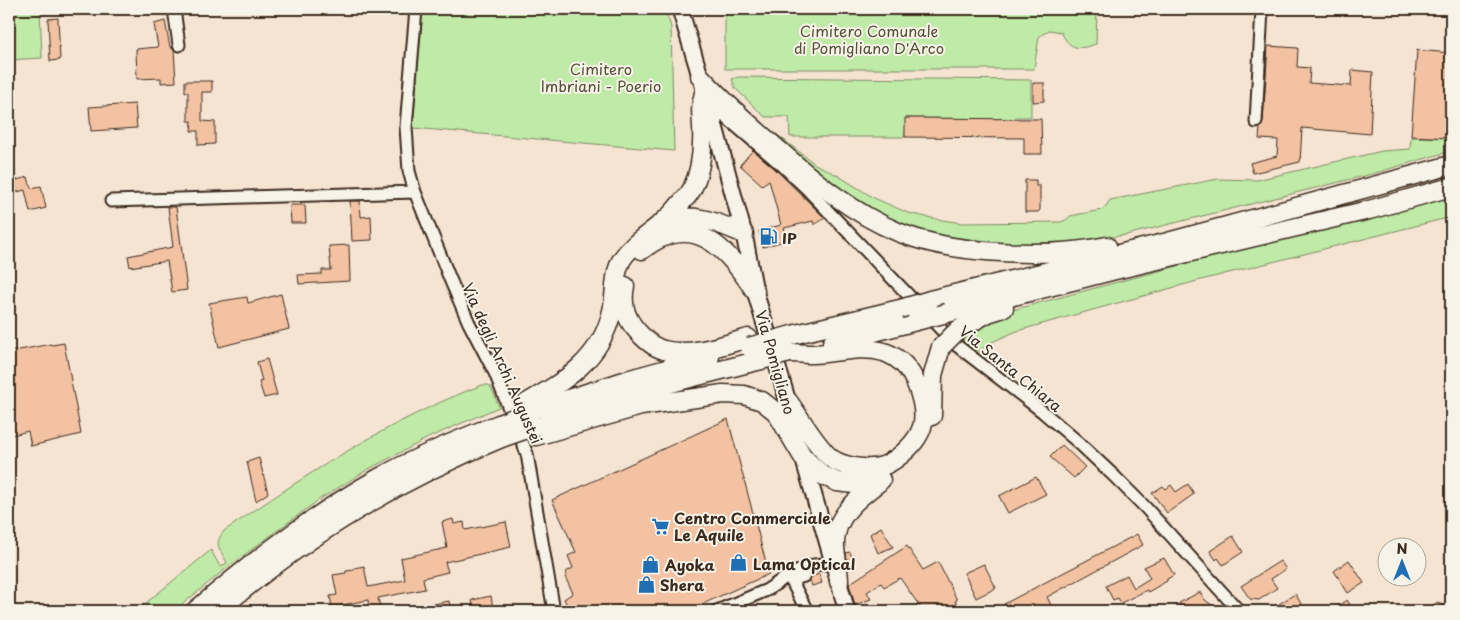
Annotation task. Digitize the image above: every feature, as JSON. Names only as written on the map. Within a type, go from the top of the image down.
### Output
[{"type":"highway","points":[[702,84],[828,190],[863,215],[898,232],[931,242],[1000,252],[1094,249],[1120,244],[1168,242]]},
{"type":"highway","points":[[531,419],[555,387],[573,374],[602,340],[613,309],[618,271],[622,260],[629,250],[667,218],[692,191],[701,160],[702,127],[700,108],[702,84]]},
{"type":"highway","points":[[755,291],[734,261],[709,239],[692,233],[681,233],[653,242],[634,259],[628,270],[623,297],[628,320],[640,336],[664,350],[749,349],[791,339],[837,317],[876,315],[1168,242],[1451,165]]},
{"type":"highway","points":[[218,611],[316,536],[419,475],[463,454],[502,431],[630,379],[791,339],[916,321],[1116,270],[1369,210],[1451,187]]},
{"type":"highway","points":[[667,218],[679,216],[698,217],[744,234]]},
{"type":"highway","points":[[839,582],[835,545],[842,517],[852,504],[908,461],[918,449],[932,423],[933,375],[941,348],[958,330],[988,313],[1082,286],[1116,270]]},
{"type":"highway","points":[[788,401],[820,447],[831,458],[843,464],[864,468],[881,466],[896,459],[916,439],[922,426],[924,411],[921,396],[910,370],[885,353],[867,349],[851,349],[812,354],[791,339]]},
{"type":"highway","points":[[194,611],[270,549],[388,473],[456,441],[502,431],[531,419],[723,394],[744,395],[762,401],[776,412],[803,457],[822,475],[837,482],[854,484],[881,480]]},
{"type":"main road","name":"Via Pomigliano","points":[[680,9],[711,112],[744,234],[755,291],[847,611]]},
{"type":"street","points":[[174,9],[179,45]]},
{"type":"street","name":"Via degli Archi Augustei","points":[[416,9],[406,141],[409,171],[415,192],[469,323],[495,373],[527,454],[554,611]]},
{"type":"street","points":[[1256,122],[1262,9]]},
{"type":"street","points":[[711,112],[716,111],[726,116],[780,164]]},
{"type":"street","name":"Via Santa Chiara","points":[[770,142],[780,164],[806,188],[956,345],[1043,412],[1079,443],[1145,507],[1239,611]]},
{"type":"street","points":[[111,201],[415,192]]},
{"type":"street","points":[[717,611],[767,590],[789,575],[814,565],[832,563]]},
{"type":"street","points":[[807,611],[791,580],[832,563]]},
{"type":"green space","points":[[9,9],[40,9],[42,58],[9,60]]},
{"type":"green space","name":"Cimitero Imbriani - Poerio","points":[[423,9],[665,9],[671,27],[674,151],[413,128]]},
{"type":"green space","name":"Cimitero Comunale di Pomigliano D'Arco","points":[[725,9],[1097,9],[1096,44],[1079,48],[1075,47],[1064,38],[1061,32],[1049,30],[1039,37],[1034,69],[725,69]]},
{"type":"green space","points":[[738,77],[1031,80],[1031,117],[1016,117],[1015,119],[906,118],[905,137],[790,137],[789,117],[765,117],[735,88],[732,79]]},
{"type":"green space","points":[[720,84],[743,108],[815,164],[874,198],[908,213],[962,223],[1061,222],[1070,216],[1101,210],[1110,200],[1218,179],[1257,180],[1382,151],[1410,149],[1411,137],[1451,138],[1451,151],[1372,174],[1126,235],[1062,244],[1029,245],[952,240],[897,225],[844,195],[737,106]]},
{"type":"green space","points":[[1451,190],[1451,217],[1197,281],[1017,331],[992,342],[977,353],[959,337],[1005,312],[1260,244]]},
{"type":"green space","points":[[482,385],[489,385],[499,407],[430,437],[367,470],[320,499],[228,567],[174,611],[136,611],[211,550],[220,567],[227,563],[218,543],[224,531],[286,489],[381,432],[448,399]]},
{"type":"building","points":[[58,18],[60,60],[50,61],[48,19]]},
{"type":"building","points":[[165,21],[170,47],[174,50],[176,82],[161,83],[161,78],[137,79],[136,49],[158,47],[154,24]]},
{"type":"building","points":[[1268,46],[1298,48],[1297,67],[1310,68],[1309,83],[1351,86],[1352,70],[1373,72],[1370,134],[1302,128],[1300,162],[1253,173],[1250,163],[1277,156],[1278,140],[1259,139],[1260,128],[1263,122]]},
{"type":"building","points":[[1417,50],[1451,53],[1451,138],[1411,136]]},
{"type":"building","points":[[185,81],[212,81],[212,92],[202,92],[202,121],[215,122],[215,144],[198,145],[198,131],[191,131],[192,121],[188,121],[188,92],[185,92]]},
{"type":"building","points":[[1033,83],[1044,83],[1044,101],[1033,102]]},
{"type":"building","points":[[135,104],[137,128],[91,131],[89,107]]},
{"type":"building","points":[[905,118],[1041,119],[1042,154],[1024,154],[1024,138],[905,137]]},
{"type":"building","points":[[753,150],[825,218],[814,225],[813,221],[784,228],[788,240],[763,247],[759,231],[781,225],[769,180],[762,185],[740,165]]},
{"type":"building","points":[[28,177],[31,188],[41,186],[46,208],[30,212],[25,190],[9,194],[9,182]]},
{"type":"building","points":[[1025,180],[1036,180],[1036,186],[1040,186],[1040,210],[1038,212],[1025,212]]},
{"type":"building","points":[[350,201],[360,201],[361,217],[371,216],[372,240],[352,241]]},
{"type":"building","points":[[290,205],[305,205],[306,223],[291,223]]},
{"type":"building","points":[[168,207],[176,207],[187,290],[172,292],[167,261],[130,267],[128,256],[173,247]]},
{"type":"building","points":[[349,245],[350,281],[299,284],[298,275],[322,274],[322,270],[331,270],[329,246]]},
{"type":"building","points":[[281,294],[289,329],[219,347],[209,303],[247,297],[248,303]]},
{"type":"building","points":[[64,343],[81,434],[31,446],[28,431],[9,436],[9,352]]},
{"type":"building","points":[[267,359],[277,395],[264,398],[259,382],[262,381],[257,362]]},
{"type":"building","name":"Centro Commerciale Le Aquile","points":[[728,419],[769,574],[687,611],[570,611],[564,599],[573,593],[565,577],[567,576],[566,572],[573,568],[568,556],[576,552],[552,500]]},
{"type":"building","points":[[1062,445],[1085,467],[1074,478],[1050,457]]},
{"type":"building","points":[[259,458],[268,493],[256,501],[247,462]]},
{"type":"building","points":[[1036,477],[1046,494],[1008,513],[999,496]]},
{"type":"building","points":[[1188,484],[1194,494],[1167,513],[1152,493],[1163,486],[1166,489],[1171,485],[1176,492]]},
{"type":"building","points":[[453,519],[454,524],[464,522],[465,530],[506,522],[511,547],[445,562],[448,572],[423,578],[425,589],[378,598],[381,611],[369,611],[368,600],[332,607],[330,596],[337,595],[333,575],[346,573],[346,571],[364,566],[368,587],[405,580],[401,558],[447,548],[442,522]]},
{"type":"building","points":[[881,527],[893,547],[878,553],[870,534]]},
{"type":"building","points":[[1137,534],[1143,545],[1047,597],[1054,611],[1008,611],[1004,604]]},
{"type":"building","points":[[1233,536],[1243,552],[1223,565],[1218,558],[1216,560],[1210,551]]},
{"type":"building","points":[[907,546],[923,570],[938,562],[957,600],[955,601],[960,611],[923,611],[900,578],[884,587],[881,583],[867,592],[871,599],[855,605],[849,584]]},
{"type":"building","points":[[850,552],[855,564],[848,566],[846,553]]},
{"type":"building","points":[[1164,558],[1174,575],[1167,579],[1167,581],[1148,592],[1147,590],[1121,603],[1118,598],[1113,600],[1106,586],[1127,575],[1134,588],[1150,578],[1144,567]]},
{"type":"building","points":[[1349,560],[1364,583],[1348,593],[1334,571]]},
{"type":"building","points":[[1280,561],[1286,569],[1271,579],[1277,588],[1259,600],[1250,599],[1241,586]]},
{"type":"building","points":[[984,564],[996,588],[976,598],[964,573]]},
{"type":"building","points":[[819,574],[822,583],[812,586],[811,577]]},
{"type":"building","points":[[1200,592],[1205,600],[1220,611],[1183,611],[1179,603]]},
{"type":"building","points":[[1295,594],[1306,611],[1284,611],[1279,604]]},
{"type":"building","points":[[491,596],[493,609],[474,611],[472,600]]},
{"type":"building","points":[[1347,600],[1354,611],[1329,611]]},
{"type":"building","points":[[449,601],[451,611],[418,611],[418,607]]},
{"type":"building","points":[[1438,602],[1451,611],[1423,611]]},
{"type":"place","name":"IP","points":[[768,237]]},
{"type":"place","name":"Centro Commerciale Le Aquile","points":[[660,526]]},
{"type":"place","name":"Lama Optical","points":[[739,563]]},
{"type":"place","name":"Ayoka","points":[[651,564]]},
{"type":"place","name":"Shera","points":[[646,584]]}]
